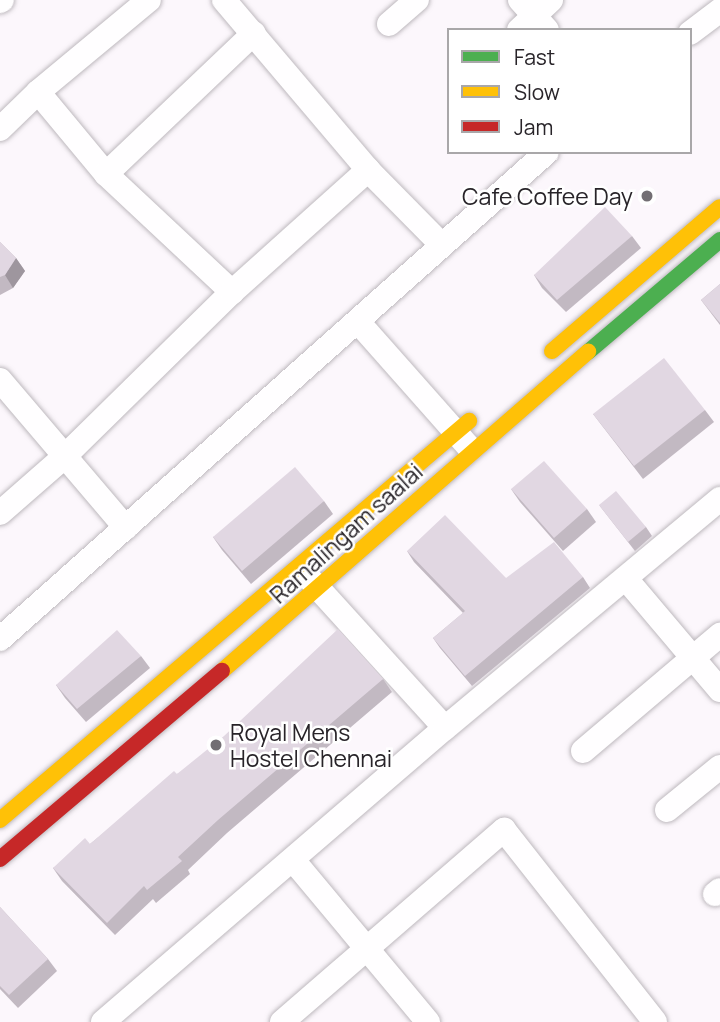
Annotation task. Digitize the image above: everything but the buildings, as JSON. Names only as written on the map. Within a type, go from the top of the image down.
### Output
[{"type":"main road","points":[[540,361],[720,207]]},
{"type":"main road","name":"Ramalingam saalai","points":[[0,859],[319,589],[464,442],[720,240]]},
{"type":"main road","points":[[0,820],[300,569],[464,442],[487,406]]},
{"type":"main road","points":[[142,703],[162,723]]},
{"type":"street","points":[[0,130],[37,92],[149,0]]},
{"type":"street","points":[[224,0],[368,170],[442,246]]},
{"type":"street","points":[[390,24],[417,0]]},
{"type":"street","points":[[692,31],[720,10]]},
{"type":"street","points":[[106,174],[254,33]]},
{"type":"street","points":[[37,92],[106,174],[232,292]]},
{"type":"street","points":[[0,639],[359,323],[545,154]]},
{"type":"street","points":[[0,513],[65,456],[232,292],[368,170]]},
{"type":"street","points":[[359,323],[464,442]]},
{"type":"street","points":[[1,384],[126,528]]},
{"type":"street","points":[[103,1022],[445,728],[627,580],[720,499]]},
{"type":"street","points":[[300,569],[445,728]]},
{"type":"street","points":[[627,580],[720,690]]},
{"type":"street","points":[[583,751],[720,635]]},
{"type":"street","points":[[667,810],[720,767]]},
{"type":"street","points":[[282,1022],[504,830],[655,1022]]},
{"type":"street","points":[[293,860],[428,1022]]},
{"type":"traffic: fast","points":[[588,352],[720,240]]},
{"type":"traffic: slow","points":[[552,351],[720,207]]},
{"type":"traffic: slow","points":[[222,671],[588,352]]},
{"type":"traffic: slow","points":[[0,820],[469,421]]},
{"type":"traffic: jam","points":[[0,859],[222,671]]},
{"type":"place","name":"Cafe Coffee Day","points":[[647,196]]},
{"type":"place","name":"Royal Mens Hostel Chennai","points":[[216,745]]}]
